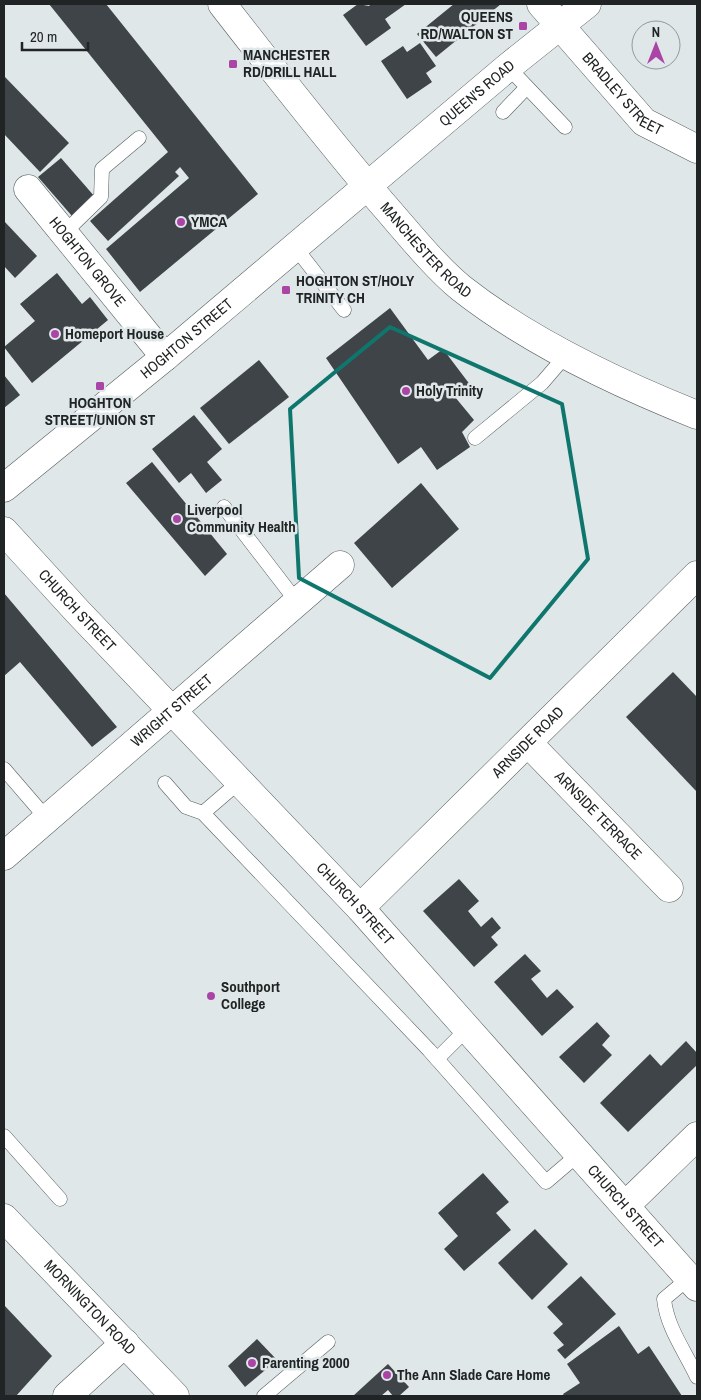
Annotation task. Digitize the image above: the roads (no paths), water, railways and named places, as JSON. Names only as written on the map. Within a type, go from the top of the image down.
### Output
[{"type":"street","name":"MANCHESTER ROAD","points":[[222,4],[302,108],[412,237],[460,287],[531,336],[661,401],[697,415]]},
{"type":"street","name":"BRADLEY STREET","points":[[542,4],[559,26],[644,122],[697,149]]},
{"type":"street","name":"QUEEN'S ROAD","points":[[368,186],[508,67],[588,4]]},
{"type":"street","name":"HOGHTON STREET","points":[[4,488],[165,357],[368,186]]},
{"type":"street","name":"HOGHTON GROVE","points":[[28,189],[165,357]]},
{"type":"street","name":"CHURCH STREET","points":[[4,531],[360,908],[580,1153],[693,1283]]},
{"type":"street","name":"WRIGHT STREET","points":[[4,856],[48,820],[171,710],[340,565]]},
{"type":"street","name":"ARNSIDE ROAD","points":[[360,908],[697,575]]},
{"type":"street","name":"ARNSIDE TERRACE","points":[[528,743],[670,888]]},
{"type":"street","points":[[626,1205],[697,1136]]},
{"type":"street","name":"MORNINGTON ROAD","points":[[4,1218],[175,1396]]},
{"type":"street","points":[[67,1396],[125,1343]]},
{"type":"lane","points":[[508,67],[565,127]]},
{"type":"lane","points":[[503,112],[526,88]]},
{"type":"lane","points":[[64,233],[101,197],[102,169],[139,138]]},
{"type":"lane","points":[[295,247],[344,310]]},
{"type":"lane","points":[[475,438],[542,383],[567,354]]},
{"type":"lane","points":[[224,507],[297,602]]},
{"type":"lane","points":[[4,769],[48,820]]},
{"type":"lane","points":[[203,812],[239,782]]},
{"type":"lane","points":[[165,783],[186,807],[203,812],[437,1059],[546,1182],[580,1153]]},
{"type":"lane","points":[[437,1059],[467,1029]]},
{"type":"lane","points":[[4,1136],[60,1199]]},
{"type":"lane","points":[[693,1283],[664,1299],[665,1313],[672,1330],[697,1377]]},
{"type":"lane","points":[[264,1396],[328,1342]]},
{"type":"place","name":"QUEENS RD/WALTON ST","points":[[523,26]]},
{"type":"place","name":"MANCHESTER RD/DRILL HALL","points":[[233,64]]},
{"type":"place","name":"YMCA","points":[[181,222]]},
{"type":"place","name":"HOGHTON ST/HOLY TRINITY CH","points":[[286,290]]},
{"type":"place","name":"Homeport House","points":[[55,334]]},
{"type":"place","name":"HOGHTON STREET/UNION ST","points":[[100,386]]},
{"type":"place","name":"Holy Trinity","points":[[406,391]]},
{"type":"place","name":"Liverpool Community Health","points":[[177,519]]},
{"type":"place","name":"Southport College","points":[[211,996]]},
{"type":"place","name":"Parenting 2000","points":[[252,1363]]},
{"type":"place","name":"The Ann Slade Care Home","points":[[387,1375]]}]
